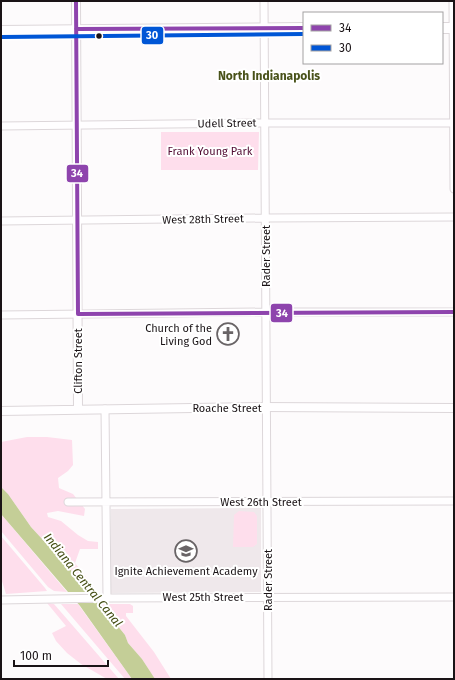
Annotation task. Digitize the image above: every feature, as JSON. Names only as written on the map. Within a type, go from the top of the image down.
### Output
[{"type":"main road","points":[[1,31],[303,28]]},
{"type":"main road","points":[[443,28],[454,28]]},
{"type":"street","name":"Clifton Street","points":[[76,1],[78,409]]},
{"type":"street","name":"Rader Street","points":[[264,1],[268,679]]},
{"type":"street","points":[[453,1],[454,190]]},
{"type":"street","name":"Udell Street","points":[[1,126],[454,122]]},
{"type":"street","name":"West 28th Street","points":[[1,221],[454,217]]},
{"type":"street","points":[[1,315],[266,312],[454,312]]},
{"type":"street","name":"Roache Street","points":[[1,410],[267,407],[454,408]]},
{"type":"street","points":[[105,409],[105,598]]},
{"type":"street","name":"West 26th Street","points":[[68,502],[454,501]]},
{"type":"street","name":"West 25th Street","points":[[1,600],[454,596]]},
{"type":"shaded area","points":[[1,487],[8,494],[31,527],[89,590],[125,635],[128,643],[142,659],[155,679],[132,679],[80,606],[1,514]]},
{"type":"shaded area","name":"Ignite Achievement Academy","points":[[261,508],[261,592],[111,593],[111,509]]},
{"type":"green space","name":"Frank Young Park","points":[[161,132],[259,132],[258,170],[161,170]]},
{"type":"green space","points":[[27,437],[47,437],[72,440],[73,465],[68,471],[58,478],[59,488],[73,494],[85,509],[84,516],[58,511],[47,513],[48,517],[61,521],[88,541],[98,542],[98,549],[80,549],[75,563],[93,586],[90,592],[31,527],[8,494],[1,487],[1,442]]},
{"type":"green space","points":[[239,511],[254,512],[257,516],[257,544],[253,547],[233,547],[234,515]]},
{"type":"green space","points":[[1,514],[67,592],[54,591],[48,587],[1,531]]},
{"type":"green space","points":[[1,536],[47,591],[6,594],[1,578]]},
{"type":"green space","points":[[47,603],[54,604],[119,679],[107,679],[81,664],[67,653],[56,641],[52,633],[66,626]]},
{"type":"green space","points":[[61,604],[78,604],[132,679],[125,679]]},
{"type":"green space","points":[[101,604],[130,604],[133,606],[133,613],[126,613],[126,616],[154,652],[171,679],[154,678],[142,659],[128,643],[125,635]]},
{"type":"pier","points":[[65,592],[93,592],[103,603],[75,603]]},
{"type":"transit line","name":"34","points":[[76,1],[78,314],[454,312]]},
{"type":"transit line","name":"34","points":[[76,29],[303,28]]},
{"type":"transit line","name":"30","points":[[1,37],[303,34]]},
{"type":"place","name":"Church of the Living God","points":[[228,334]]},
{"type":"place","name":"Ignite Achievement Academy","points":[[186,551]]},
{"type":"district","name":"North Indianapolis","points":[[269,76]]},
{"type":"water label","name":"Indiana Central Canal","points":[[83,580]]}]
